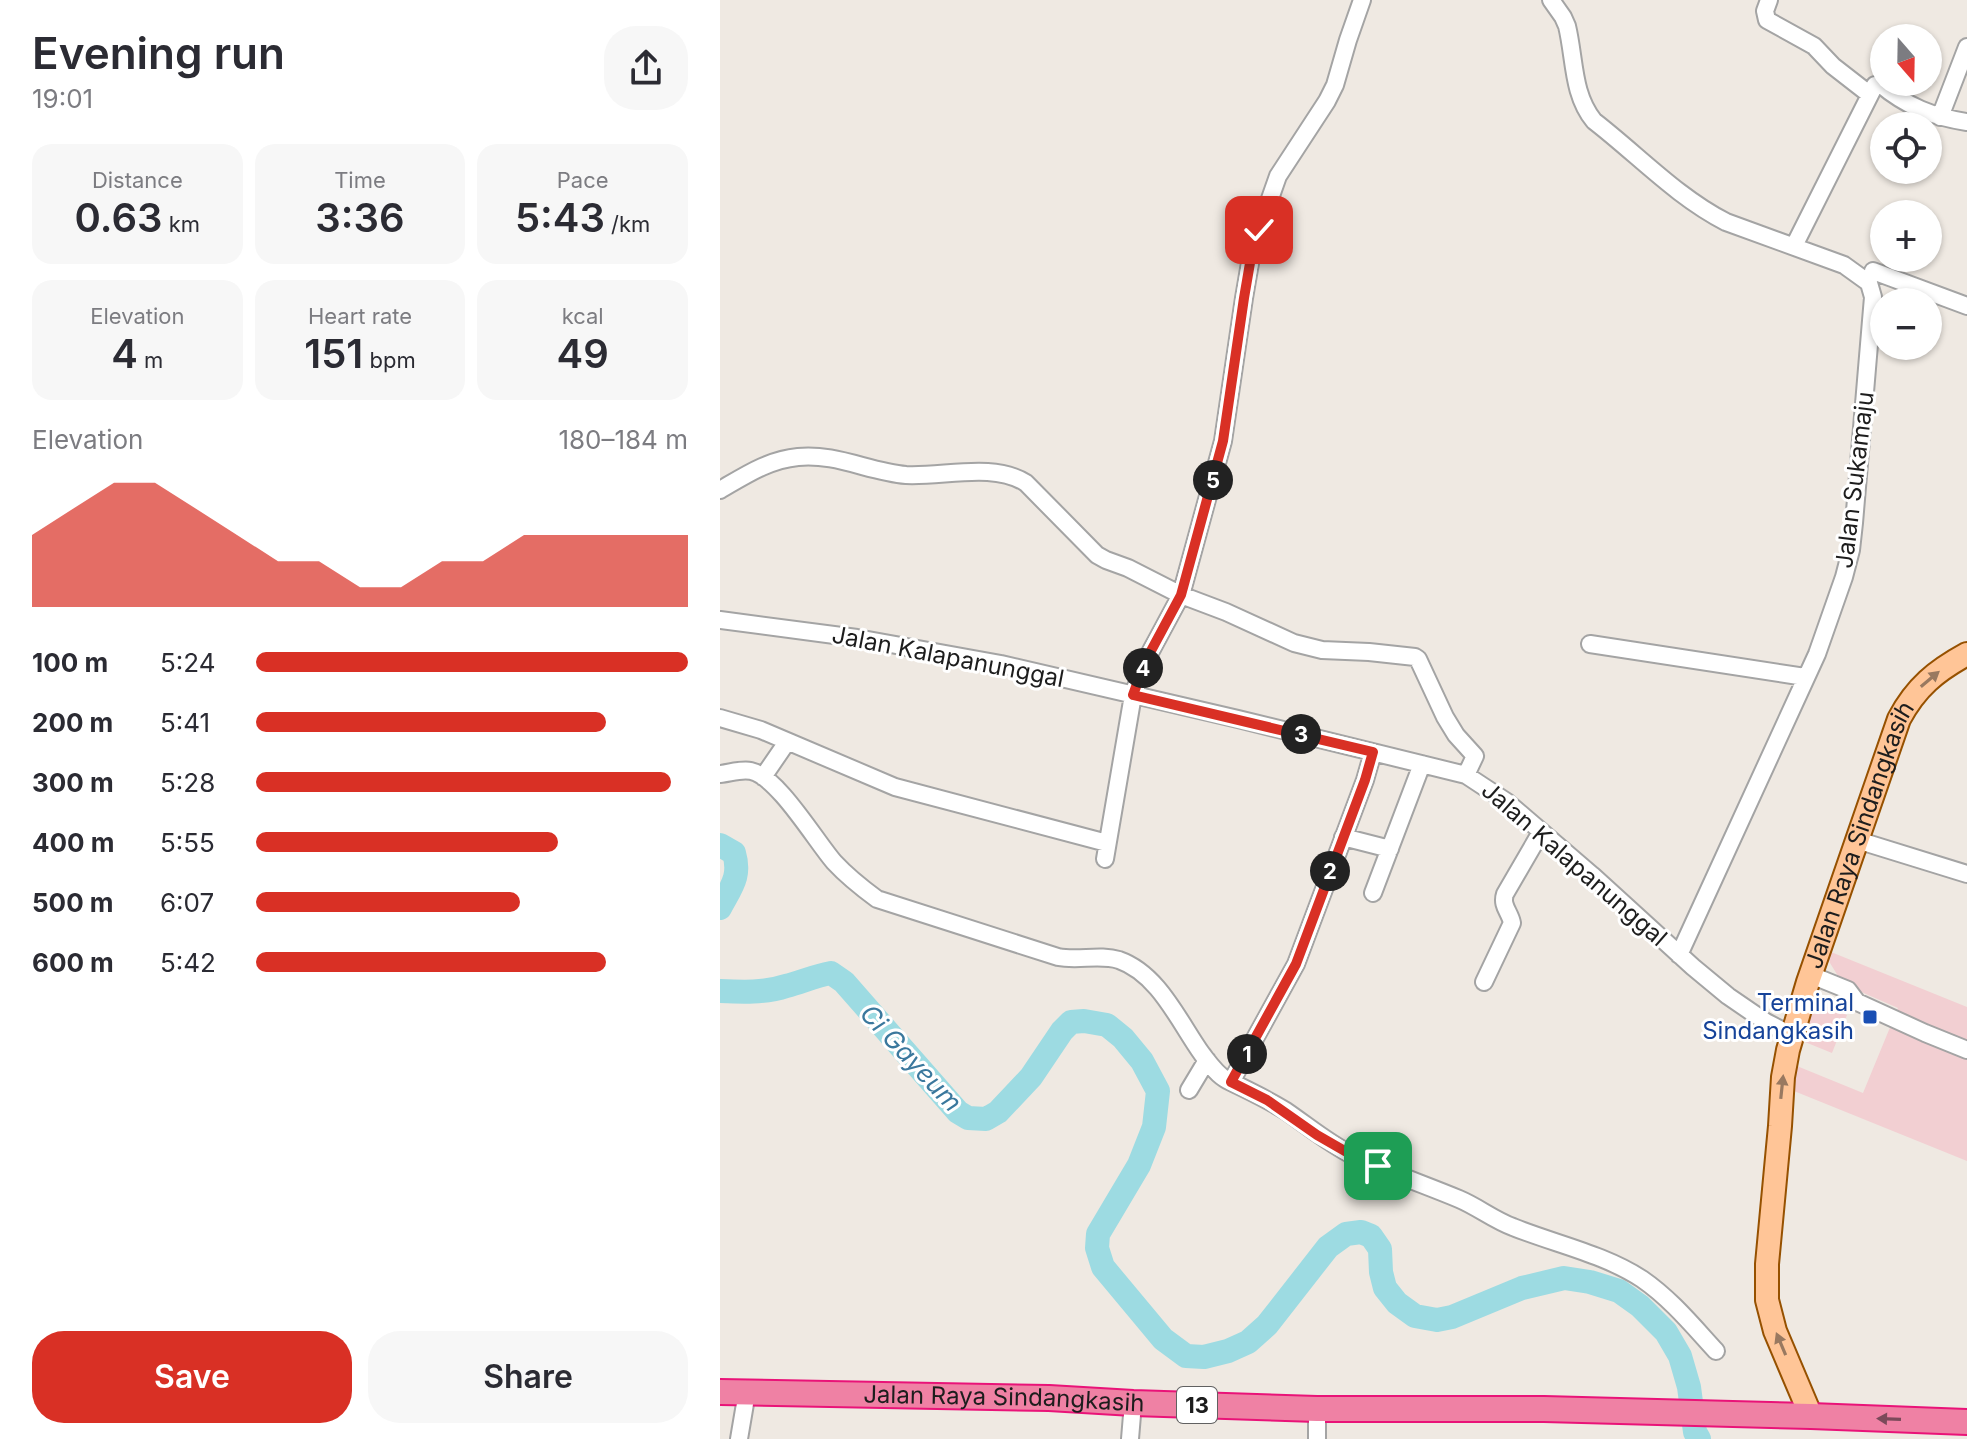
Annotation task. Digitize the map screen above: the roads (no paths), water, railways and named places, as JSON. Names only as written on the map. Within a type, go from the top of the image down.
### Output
[{"type":"highway","name":"Jalan Raya Sindangkasih","points":[[720,1392],[1049,1398],[1317,1409],[1544,1409],[1811,1416]]},
{"type":"highway","name":"13","points":[[1811,1416],[1967,1422]]},
{"type":"main road","name":"Jalan Raya Sindangkasih","points":[[1811,1416],[1775,1331],[1766,1284],[1783,1077],[1811,975],[1899,719],[1924,683],[1967,654]]},
{"type":"street","points":[[720,718],[749,726],[895,787],[1106,851],[1133,695],[1145,662],[1181,595],[1223,441],[1250,263],[1262,219],[1278,176],[1335,85],[1362,0]]},
{"type":"street","name":"Jalan Sukamaju","points":[[1551,0],[1567,26],[1580,99],[1594,121],[1710,214],[1844,265],[1869,283],[1873,297],[1851,550],[1844,577],[1817,654],[1679,955]]},
{"type":"street","points":[[1769,0],[1765,11],[1767,20],[1814,46],[1833,66],[1869,94]]},
{"type":"street","points":[[1942,112],[1967,47]]},
{"type":"street","points":[[1794,246],[1875,85],[1880,84],[1900,100],[1928,112]]},
{"type":"street","points":[[1942,117],[1967,122]]},
{"type":"street","points":[[1876,272],[1967,306]]},
{"type":"street","points":[[720,490],[774,461],[801,456],[841,460],[907,475],[1007,473],[1016,476],[1097,555],[1181,595],[1312,648],[1415,657],[1421,663],[1445,717],[1472,765]]},
{"type":"street","name":"Jalan Kalapanunggal","points":[[720,620],[913,647],[1001,664],[1422,764],[1472,765],[1507,802],[1679,955],[1728,996],[1793,1036]]},
{"type":"street","points":[[1590,644],[1805,677]]},
{"type":"street","points":[[764,774],[787,742]]},
{"type":"street","points":[[1231,1082],[1296,964],[1373,752]]},
{"type":"street","points":[[1373,893],[1422,764]]},
{"type":"street","points":[[720,774],[749,771],[764,774],[835,863],[877,899],[1058,957],[1120,961],[1157,986],[1220,1076],[1267,1100],[1350,1154],[1461,1200],[1507,1225],[1614,1263],[1669,1300],[1716,1351]]},
{"type":"street","points":[[1484,982],[1512,923],[1504,906],[1505,894],[1541,832]]},
{"type":"street","points":[[1343,837],[1390,849]]},
{"type":"street","points":[[1857,840],[1967,874]]},
{"type":"street","points":[[1811,975],[1848,990],[1857,1002],[1967,1050]]},
{"type":"street","points":[[1189,1090],[1207,1060]]},
{"type":"street","points":[[739,1439],[747,1392]]},
{"type":"street","points":[[1130,1439],[1133,1403]]},
{"type":"street","points":[[1317,1409],[1317,1439]]},
{"type":"waterway","name":"Ci Gayeum","points":[[720,845],[734,853],[736,861],[734,882],[720,908]]},
{"type":"waterway","name":"Ci Gayeum","points":[[720,991],[770,990],[831,973],[844,982],[958,1112],[968,1118],[986,1119],[998,1112],[1031,1077],[1071,1022],[1107,1025],[1123,1038],[1142,1061],[1158,1091],[1154,1127],[1139,1165],[1098,1234],[1097,1248],[1103,1267],[1163,1339],[1186,1356],[1204,1357],[1248,1342],[1267,1325],[1328,1247],[1346,1234],[1361,1232],[1371,1236],[1380,1249],[1385,1288],[1397,1303],[1415,1316],[1437,1320],[1452,1317],[1522,1288],[1564,1278],[1619,1291],[1640,1306],[1666,1332],[1680,1356],[1699,1439]]},
{"type":"place","name":"Terminal Sindangkasih","points":[[1870,1017]]}]
